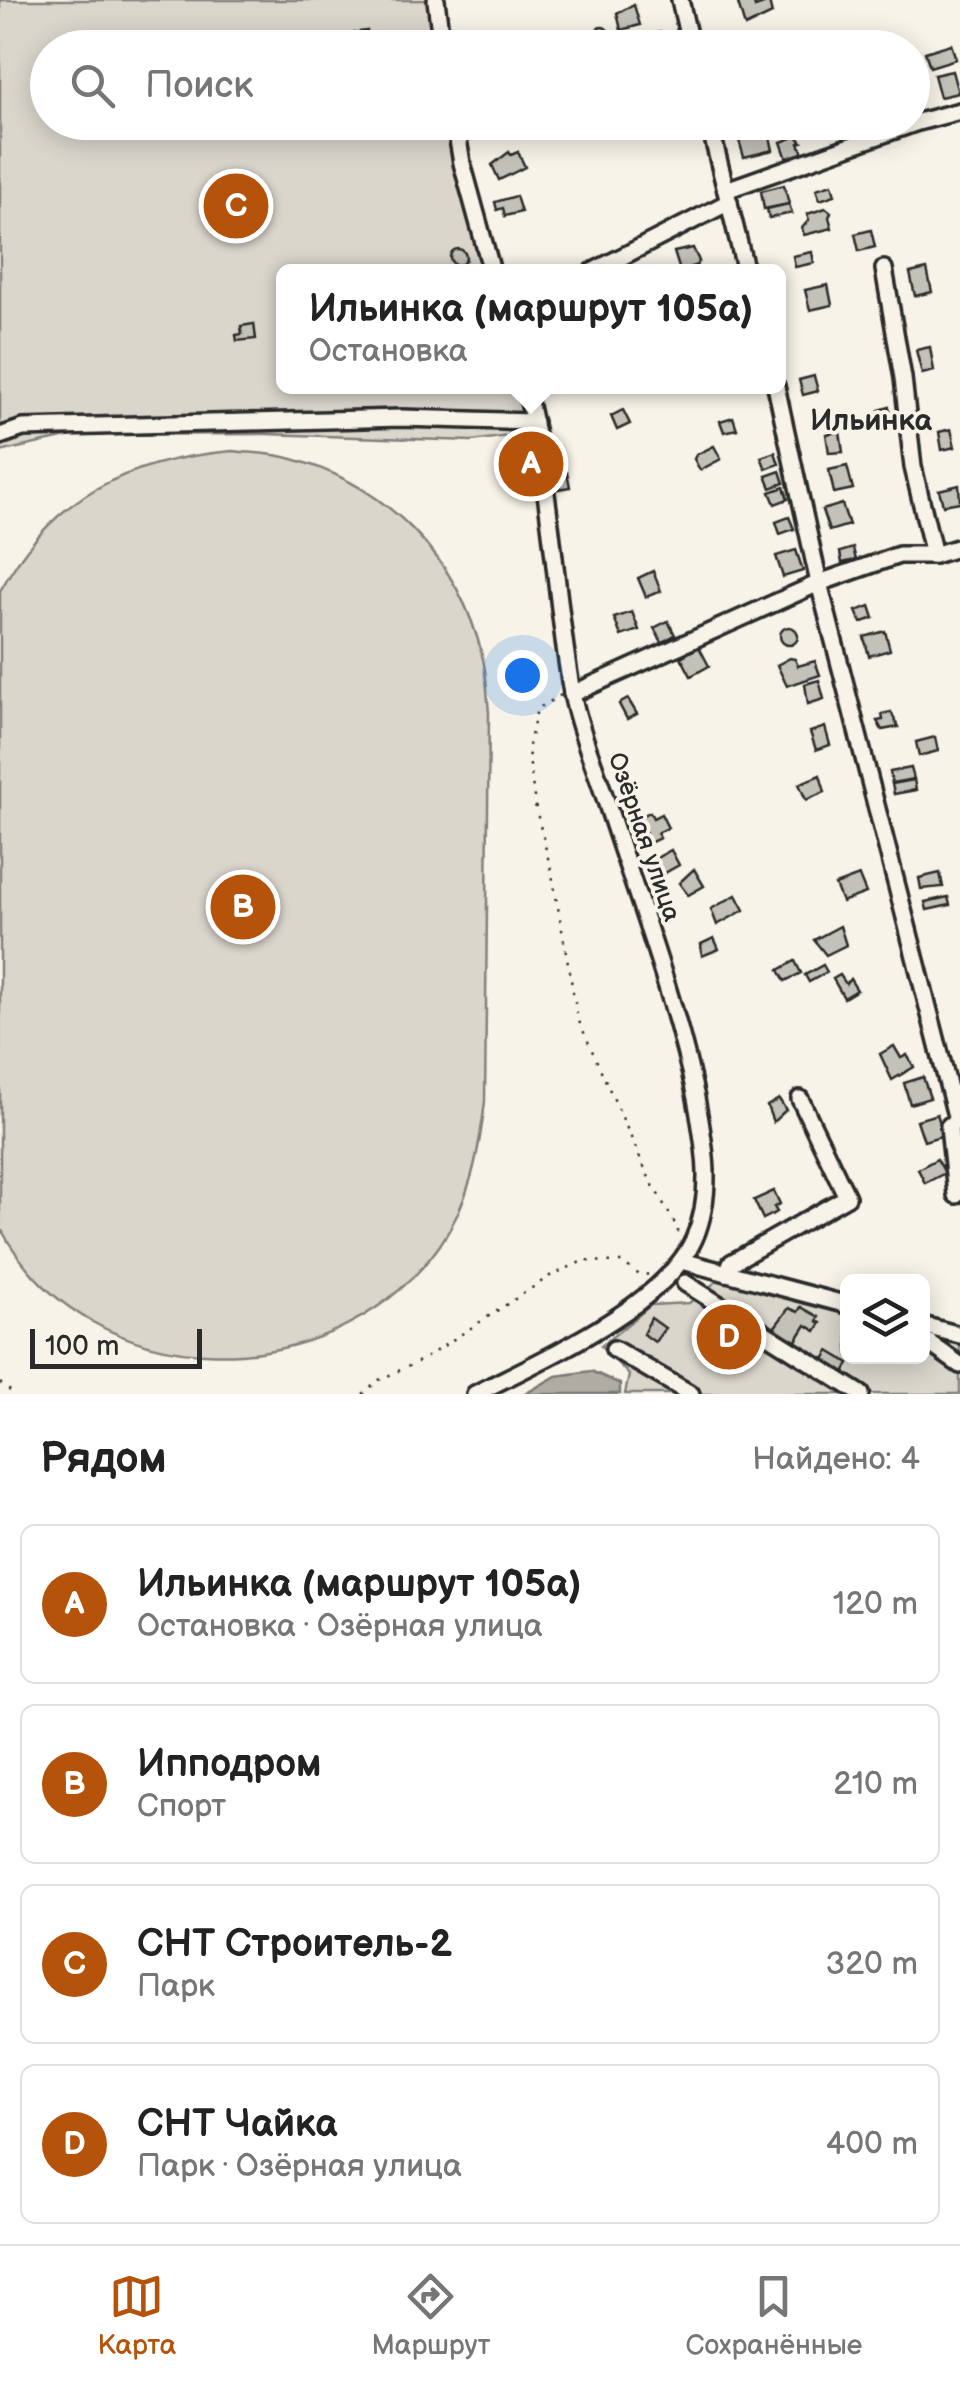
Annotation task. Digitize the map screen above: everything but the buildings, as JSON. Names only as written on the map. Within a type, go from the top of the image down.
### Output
[{"type":"street","points":[[436,0],[440,30]]},
{"type":"street","points":[[680,0],[688,30]]},
{"type":"street","points":[[930,119],[960,111]]},
{"type":"street","points":[[458,140],[490,264]]},
{"type":"street","points":[[714,140],[744,264]]},
{"type":"street","points":[[606,264],[728,196],[872,140]]},
{"type":"street","points":[[884,268],[903,378],[912,467],[934,556]]},
{"type":"street","name":"Озёрная улица","points":[[527,394],[557,567],[572,694],[668,983],[704,1138],[706,1203],[694,1240],[682,1261]]},
{"type":"street","points":[[778,394],[820,584],[958,1120],[950,1126],[956,1195]]},
{"type":"street","points":[[0,436],[22,428],[401,418],[534,422]]},
{"type":"street","points":[[572,694],[820,584],[899,556],[934,556],[960,548]]},
{"type":"street","points":[[726,1273],[730,1262],[847,1198],[800,1100]]},
{"type":"street","points":[[475,1394],[604,1324],[647,1295],[682,1261],[840,1303]]},
{"type":"street","points":[[685,1283],[861,1394]]},
{"type":"street","points":[[930,1327],[960,1335]]},
{"type":"street","points":[[930,1344],[960,1365]]},
{"type":"street","points":[[614,1349],[691,1394]]},
{"type":"path","points":[[572,694],[555,696],[538,709],[528,750],[534,805],[552,874],[578,1018],[650,1180],[678,1229],[678,1241]]},
{"type":"path","points":[[363,1394],[550,1276],[584,1262],[622,1262],[641,1276],[658,1271]]},
{"type":"path","points":[[0,1383],[14,1394]]},
{"type":"shaded area","points":[[0,0],[430,0],[436,30],[30,30],[30,140],[457,140],[488,264],[276,264],[276,394],[525,394],[537,432],[472,441],[266,434],[76,435],[0,452]]},
{"type":"shaded area","points":[[232,451],[279,456],[321,469],[386,505],[437,557],[472,622],[484,665],[489,712],[485,1101],[476,1158],[459,1211],[440,1245],[395,1294],[339,1329],[278,1349],[214,1355],[150,1345],[91,1321],[40,1282],[0,1227],[0,591],[43,530],[96,489],[159,463]]},
{"type":"shaded area","points":[[722,1277],[840,1303],[840,1364],[930,1364],[930,1323],[960,1329],[960,1394],[625,1394],[629,1375],[601,1346],[651,1305],[689,1303]]},
{"type":"shaded area","points":[[591,1371],[620,1384],[620,1394],[525,1394],[556,1376]]},
{"type":"place","name":"СНТ Строитель-2","points":[[236,206]]},
{"type":"place","name":"Ильинка (маршрут 105а)","points":[[531,464]]},
{"type":"place","name":"Ипподром","points":[[243,907]]},
{"type":"place","name":"СНТ Чайка","points":[[729,1337]]},
{"type":"district","name":"Ильинка","points":[[871,421]]}]
